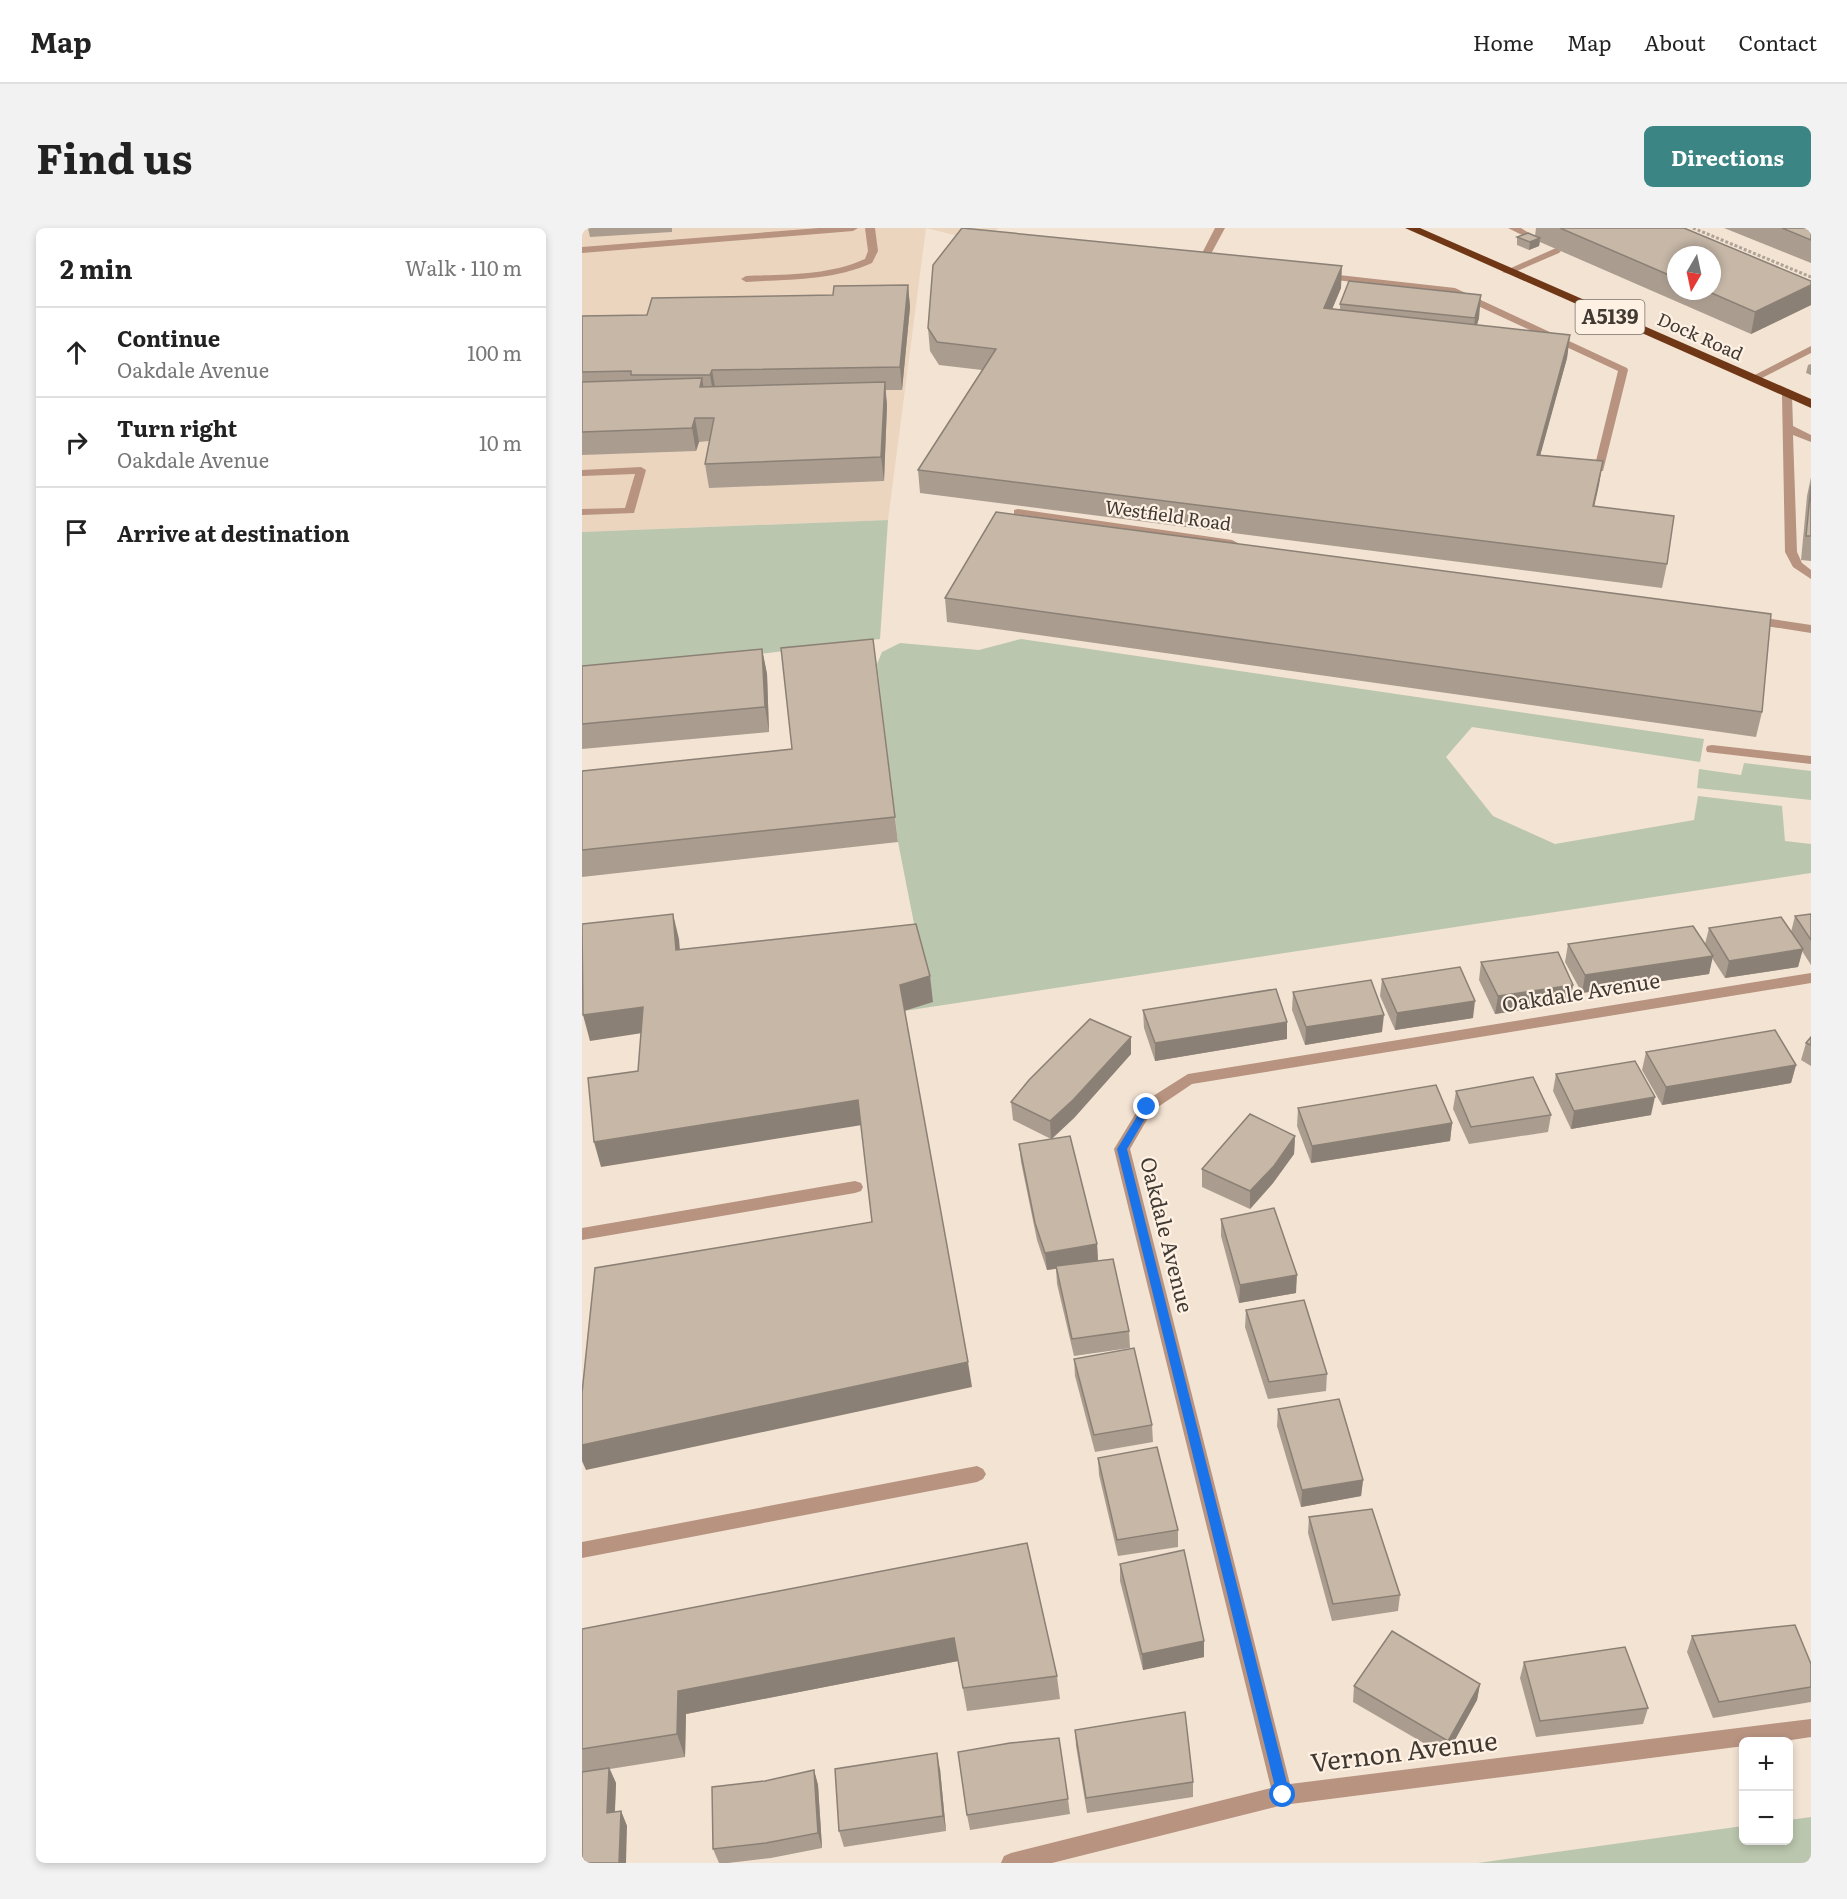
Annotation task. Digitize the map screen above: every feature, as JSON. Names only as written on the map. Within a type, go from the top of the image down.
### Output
[{"type":"highway","name":"Dock Road","points":[[1411,228],[1811,404]]},
{"type":"street","points":[[582,250],[853,228]]},
{"type":"street","points":[[746,279],[833,274],[859,267],[869,261],[873,251],[870,228]]},
{"type":"street","points":[[1202,263],[1220,228]]},
{"type":"street","points":[[1513,228],[1524,233]]},
{"type":"street","points":[[1507,272],[1556,251]]},
{"type":"street","points":[[1190,262],[1214,264]]},
{"type":"street","points":[[1309,274],[1452,290],[1623,370],[1599,469]]},
{"type":"street","points":[[1752,379],[1811,350]]},
{"type":"street","points":[[1787,394],[1791,552],[1797,565],[1811,576]]},
{"type":"street","points":[[1788,428],[1811,440]]},
{"type":"street","points":[[582,473],[641,470],[630,511],[582,512]]},
{"type":"street","name":"Westfield Road","points":[[1018,512],[1243,545]]},
{"type":"street","points":[[1740,618],[1811,629]]},
{"type":"street","points":[[1712,749],[1811,760]]},
{"type":"street","name":"Oakdale Avenue","points":[[1283,1795],[1122,1149],[1147,1107],[1188,1078],[1811,978]]},
{"type":"street","points":[[582,1234],[855,1187]]},
{"type":"street","points":[[582,1550],[976,1474]]},
{"type":"street","name":"Vernon Avenue","points":[[1011,1863],[1283,1795],[1811,1728]]},
{"type":"path","points":[[1693,228],[1811,277]]},
{"type":"shaded area","points":[[582,228],[926,228],[888,520],[582,532]]},
{"type":"shaded area","points":[[926,228],[999,228],[986,235],[966,238]]},
{"type":"green space","points":[[888,520],[880,639],[719,659],[582,682],[582,532]]},
{"type":"green space","points":[[1021,639],[1704,739],[1700,762],[1472,727],[1446,757],[1493,816],[1555,844],[1694,820],[1698,796],[1782,806],[1785,841],[1811,844],[1811,873],[904,1011],[919,949],[898,842],[877,664],[882,652],[900,643],[979,650]]},
{"type":"green space","points":[[1744,763],[1811,771],[1811,800],[1697,788],[1699,769],[1741,775]]},
{"type":"green space","points":[[1811,1817],[1811,1863],[1478,1863],[1739,1827],[1739,1845],[1793,1845],[1793,1819]]},
{"type":"building","points":[[962,228],[1342,266],[1324,308],[1570,335],[1537,455],[1603,461],[1593,506],[1674,516],[1667,564],[918,470],[996,349],[937,342],[928,328],[933,265]]},
{"type":"building","points":[[1560,228],[1684,228],[1811,281],[1811,285],[1755,312],[1721,297],[1721,246],[1667,246],[1667,274]]},
{"type":"building","points":[[1782,228],[1811,228],[1811,240]]},
{"type":"building","points":[[1528,233],[1540,238],[1530,242],[1517,237]]},
{"type":"building","points":[[1349,281],[1481,295],[1475,318],[1340,304]]},
{"type":"building","points":[[908,285],[900,367],[712,370],[710,375],[631,375],[631,371],[582,372],[582,316],[647,315],[652,298],[833,295],[834,286]]},
{"type":"building","points":[[702,378],[700,387],[885,382],[881,457],[705,464],[714,418],[695,418],[692,428],[582,432],[582,382]]},
{"type":"building","points":[[1811,485],[1811,536],[1806,536]]},
{"type":"building","points":[[996,512],[1771,614],[1762,712],[945,598]]},
{"type":"building","points":[[873,639],[895,817],[582,850],[582,771],[792,749],[781,648]]},
{"type":"building","points":[[762,649],[765,707],[582,724],[582,666]]},
{"type":"building","points":[[673,914],[676,950],[916,924],[930,976],[900,985],[968,1362],[582,1445],[582,1393],[595,1268],[872,1222],[858,1100],[594,1142],[588,1078],[638,1071],[643,1007],[583,1015],[582,924]]},
{"type":"building","points":[[1811,914],[1811,940],[1795,916]]},
{"type":"building","points":[[1781,917],[1803,949],[1729,961],[1709,928]]},
{"type":"building","points":[[1693,926],[1713,956],[1585,975],[1568,944]]},
{"type":"building","points":[[1558,952],[1573,985],[1498,996],[1481,962]]},
{"type":"building","points":[[1460,967],[1475,1001],[1397,1013],[1382,979]]},
{"type":"building","points":[[1371,980],[1384,1015],[1306,1027],[1293,992]]},
{"type":"building","points":[[1276,989],[1287,1022],[1155,1043],[1143,1010]]},
{"type":"building","points":[[1090,1019],[1131,1037],[1073,1100],[1050,1121],[1011,1102],[1029,1080]]},
{"type":"building","points":[[1775,1030],[1796,1065],[1666,1087],[1646,1052]]},
{"type":"building","points":[[1635,1061],[1655,1097],[1574,1111],[1556,1074]]},
{"type":"building","points":[[1533,1077],[1551,1115],[1471,1127],[1456,1091]]},
{"type":"building","points":[[1436,1085],[1452,1123],[1312,1146],[1298,1108]]},
{"type":"building","points":[[1250,1114],[1295,1136],[1274,1166],[1250,1191],[1202,1169]]},
{"type":"building","points":[[1070,1136],[1097,1244],[1045,1253],[1035,1223],[1019,1144]]},
{"type":"building","points":[[1274,1208],[1297,1275],[1240,1285],[1221,1219]]},
{"type":"building","points":[[1113,1259],[1129,1331],[1072,1339],[1056,1266]]},
{"type":"building","points":[[1304,1300],[1327,1374],[1269,1382],[1246,1310]]},
{"type":"building","points":[[1134,1348],[1152,1425],[1094,1435],[1074,1359]]},
{"type":"building","points":[[1339,1399],[1363,1480],[1302,1490],[1278,1409]]},
{"type":"building","points":[[1157,1447],[1178,1530],[1117,1540],[1098,1458]]},
{"type":"building","points":[[1372,1509],[1400,1595],[1333,1604],[1309,1517]]},
{"type":"building","points":[[1027,1543],[1057,1676],[963,1688],[954,1638],[678,1691],[677,1734],[582,1749],[582,1629]]},
{"type":"building","points":[[1184,1550],[1204,1641],[1142,1654],[1120,1564]]},
{"type":"building","points":[[1795,1625],[1811,1664],[1811,1687],[1719,1702],[1692,1636]]},
{"type":"building","points":[[1392,1631],[1480,1684],[1448,1741],[1354,1686]]},
{"type":"building","points":[[1625,1647],[1648,1708],[1540,1721],[1524,1662]]},
{"type":"building","points":[[1185,1712],[1193,1782],[1086,1798],[1075,1730]]},
{"type":"building","points":[[1059,1738],[1068,1799],[967,1815],[958,1752]]},
{"type":"building","points":[[937,1753],[943,1816],[839,1831],[835,1769]]},
{"type":"building","points":[[609,1768],[607,1813],[621,1811],[619,1863],[582,1863],[582,1772]]},
{"type":"building","points":[[814,1770],[818,1833],[766,1843],[713,1849],[712,1787],[765,1781]]},
{"type":"route","points":[[1147,1107],[1122,1149],[1283,1795]]}]
